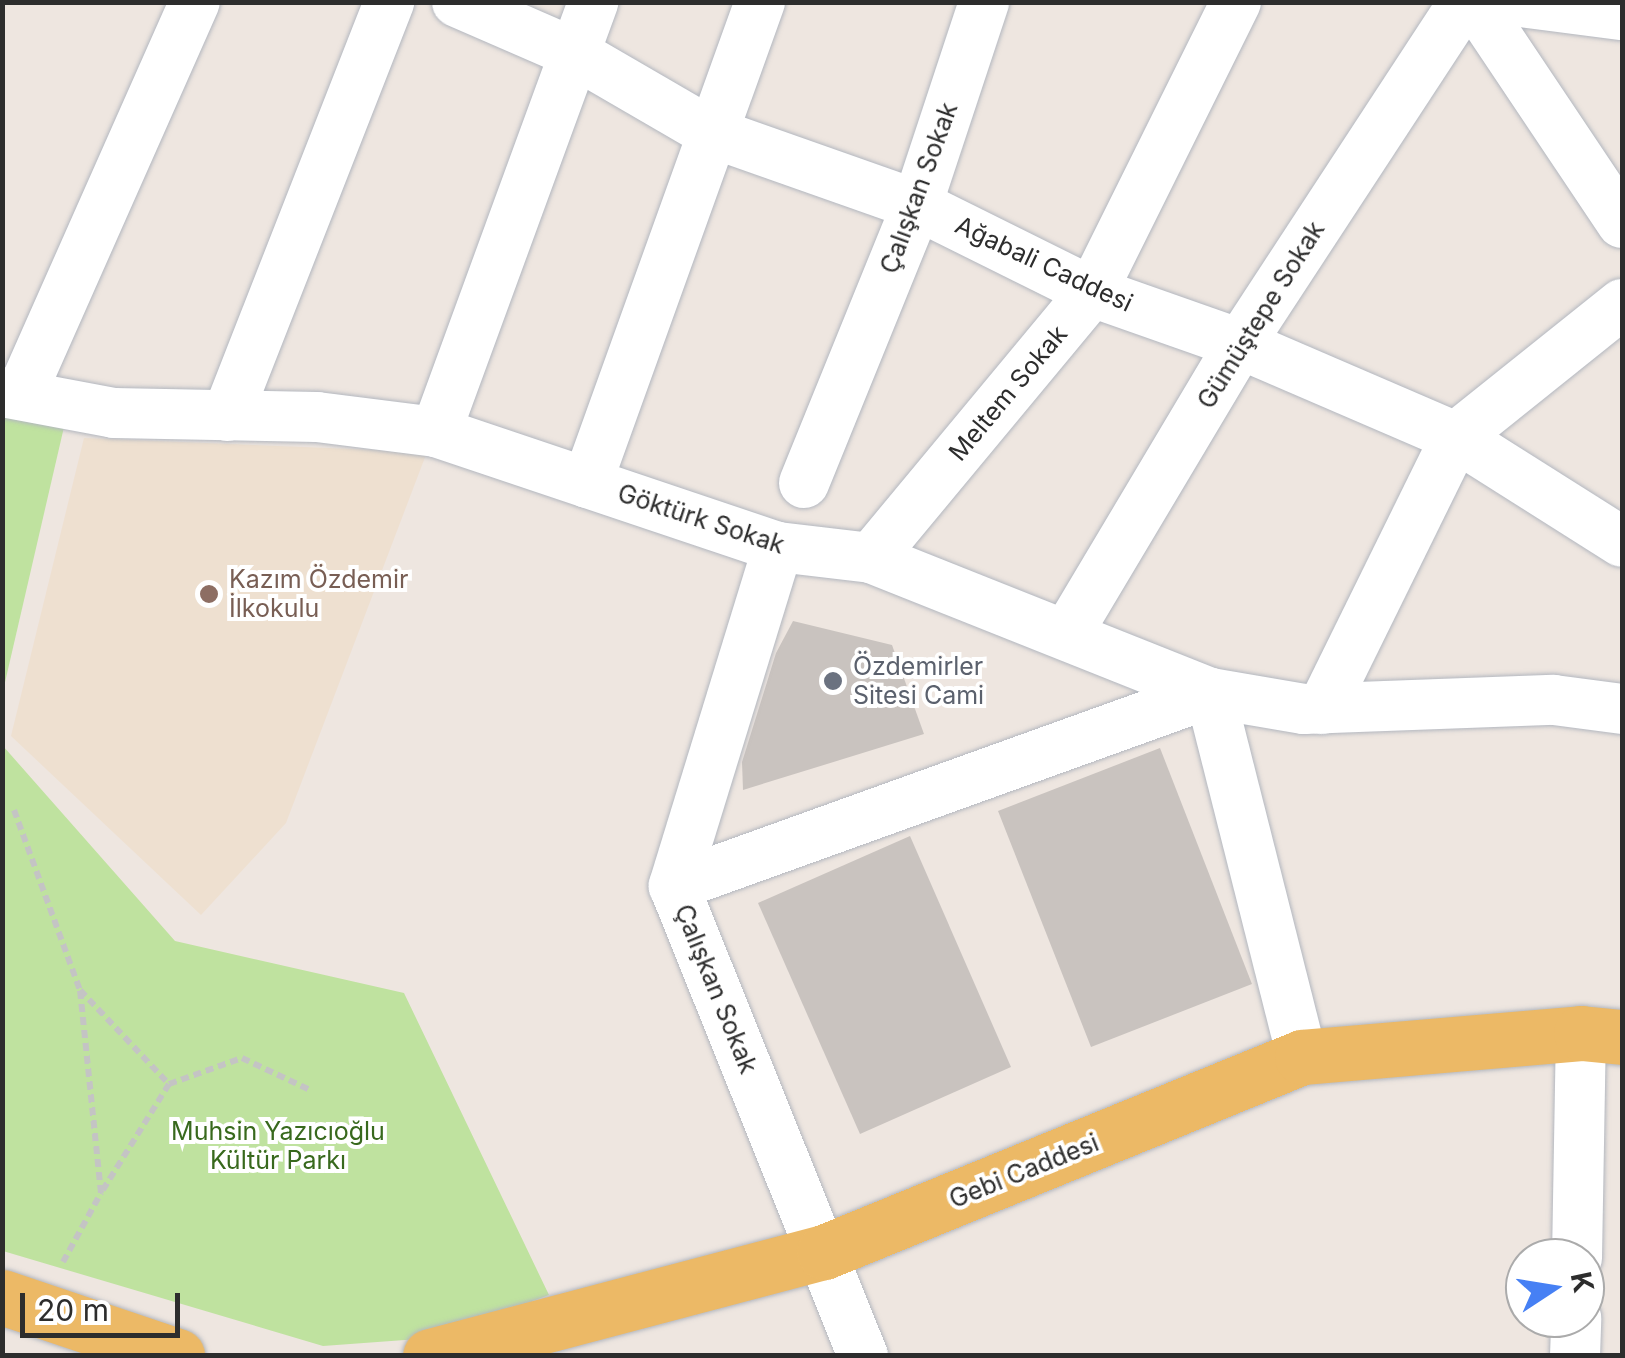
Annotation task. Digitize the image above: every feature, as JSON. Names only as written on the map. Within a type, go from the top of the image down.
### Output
[{"type":"main road","name":"Gebi Caddesi","points":[[430,1356],[824,1252],[1302,1058],[1602,1035]]},
{"type":"main road","points":[[20,1303],[176,1356]]},
{"type":"street","points":[[12,393],[195,2]]},
{"type":"street","points":[[227,416],[389,2]]},
{"type":"street","name":"Ağabali Caddesi","points":[[457,2],[572,52],[710,132],[916,205],[1092,292],[1240,344],[1456,437],[1622,542]]},
{"type":"street","points":[[436,432],[593,2]]},
{"type":"street","points":[[587,483],[710,132],[760,2]]},
{"type":"street","name":"Çalışkan Sokak","points":[[804,483],[916,205],[984,2]]},
{"type":"street","name":"Meltem Sokak","points":[[872,558],[1092,292],[1236,2]]},
{"type":"street","name":"Gümüştepe Sokak","points":[[1068,634],[1240,344],[1464,2]]},
{"type":"street","points":[[1474,2],[1622,224]]},
{"type":"street","points":[[1520,2],[1622,15]]},
{"type":"street","points":[[1322,708],[1456,437],[1622,304]]},
{"type":"street","name":"Göktürk Sokak","points":[[12,393],[114,413],[317,416],[436,432],[778,548],[872,558],[1210,693],[1322,708],[1554,700],[1622,709]]},
{"type":"street","name":"Çalışkan Sokak","points":[[778,548],[674,886],[864,1356]]},
{"type":"street","points":[[674,886],[1210,693],[1302,1058]]},
{"type":"street","points":[[1579,1238],[1602,1035]]},
{"type":"path","points":[[14,810],[80,990],[100,1193]]},
{"type":"path","points":[[80,990],[170,1084]]},
{"type":"path","points":[[20,1303],[100,1193],[170,1084],[242,1058],[312,1092]]},
{"type":"shaded area","name":"Kazım Özdemir İlkokulu","points":[[84,438],[427,452],[286,823],[201,915],[11,736]]},
{"type":"green space","points":[[3,417],[64,427],[3,691]]},
{"type":"green space","name":"Muhsin Yazıcıoğlu Kültür Parkı","points":[[3,746],[175,941],[404,993],[549,1295],[432,1338],[323,1346],[3,1251]]},
{"type":"building","name":"Özdemirler Sitesi Cami","points":[[793,621],[892,645],[924,734],[743,790],[742,762],[776,653]]},
{"type":"building","points":[[1160,748],[1252,984],[1091,1047],[998,811]]},
{"type":"building","points":[[910,836],[1011,1067],[860,1134],[758,903]]},
{"type":"place","name":"Kazım Özdemir İlkokulu","points":[[209,594]]},
{"type":"place","name":"Özdemirler Sitesi Cami","points":[[833,681]]}]
